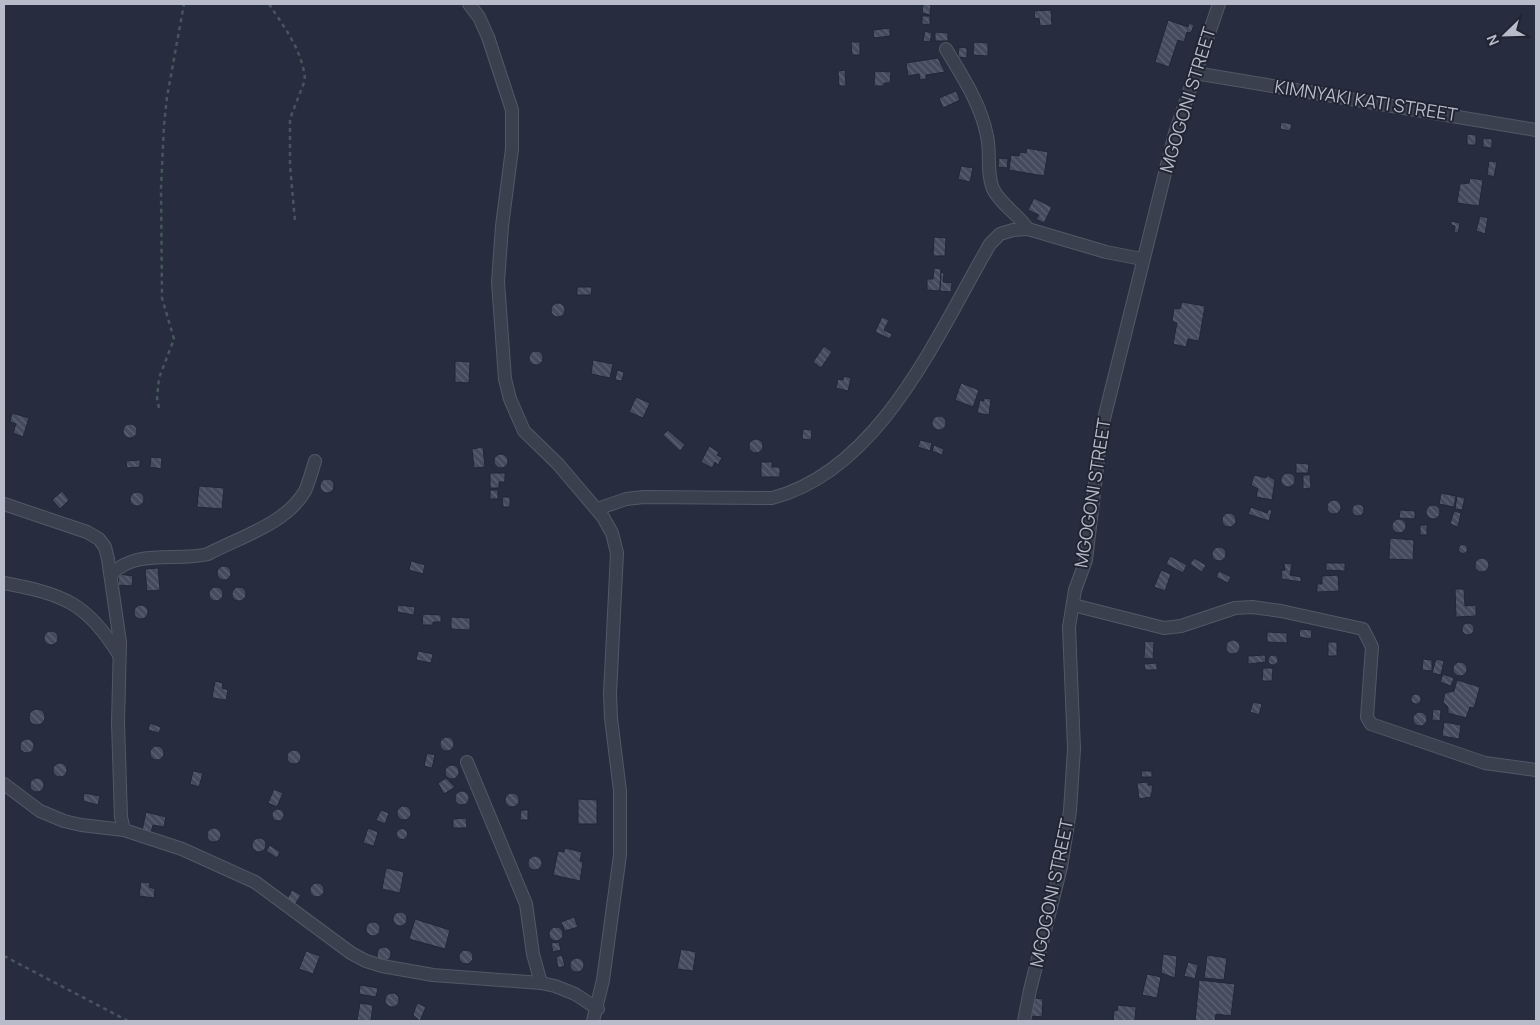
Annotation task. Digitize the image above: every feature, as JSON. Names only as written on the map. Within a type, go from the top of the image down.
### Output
[{"type":"street","points":[[469,4],[479,17],[488,37],[512,110],[512,140],[502,226],[498,282],[505,379],[510,399],[524,431],[558,464],[597,509],[612,533],[617,553],[610,718],[620,791],[620,855],[596,1015]]},
{"type":"street","name":"MGOGONI STREET","points":[[1024,1021],[1061,867],[1070,811],[1074,749],[1069,627],[1075,590],[1086,560],[1102,427],[1142,259],[1175,132],[1219,4]]},
{"type":"street","points":[[946,49],[984,120],[988,137],[989,171],[992,186],[1002,202],[1020,217],[1028,229]]},
{"type":"street","name":"KIMNYAKI KATI STREET","points":[[1195,74],[1536,130]]},
{"type":"street","points":[[597,509],[626,499],[644,497],[772,498],[788,494],[815,482],[854,448],[883,419],[917,374],[990,244],[1000,234],[1013,230],[1028,229],[1106,252],[1142,259]]},
{"type":"street","points":[[111,575],[117,568],[137,560],[196,557],[208,554],[280,517],[291,509],[305,490],[315,461]]},
{"type":"street","points":[[4,504],[87,532],[99,539],[105,547],[111,575],[121,657],[118,723],[121,817],[124,830]]},
{"type":"street","points":[[4,582],[58,595],[77,605],[101,626],[121,657]]},
{"type":"street","points":[[1073,605],[1164,628],[1181,626],[1235,608],[1252,607],[1281,611],[1363,629],[1372,647],[1367,717],[1371,724],[1486,763],[1536,770]]},
{"type":"street","points":[[467,762],[526,904],[533,954],[541,983]]},
{"type":"street","points":[[4,784],[40,811],[64,821],[124,830],[182,849],[255,882],[351,953],[366,961],[433,975],[541,983],[575,994],[596,1015]]},
{"type":"path","points":[[158,408],[157,388],[159,378],[174,339],[162,298],[161,188],[164,125],[167,96],[184,4]]},
{"type":"path","points":[[269,4],[293,42],[305,74],[305,80],[290,119],[290,165],[295,221]]},
{"type":"path","points":[[4,956],[128,1021]]},
{"type":"building","points":[[923,4],[931,5],[930,15],[922,13]]},
{"type":"building","points":[[1051,10],[1052,25],[1040,26],[1039,18],[1035,19],[1034,11]]},
{"type":"building","points":[[922,16],[930,16],[930,25],[922,24]]},
{"type":"building","points":[[1168,20],[1188,27],[1189,23],[1194,25],[1191,33],[1187,32],[1184,42],[1178,40],[1169,67],[1155,62]]},
{"type":"building","points":[[890,28],[890,36],[874,38],[873,30]]},
{"type":"building","points":[[925,31],[932,33],[930,42],[923,41]]},
{"type":"building","points":[[935,32],[948,33],[948,41],[935,41]]},
{"type":"building","points":[[851,42],[860,42],[860,55],[852,55]]},
{"type":"building","points":[[974,42],[988,43],[988,56],[973,55]]},
{"type":"building","points":[[959,47],[967,48],[967,58],[958,57]]},
{"type":"building","points":[[938,58],[945,72],[926,75],[926,79],[920,80],[919,74],[908,76],[906,63]]},
{"type":"building","points":[[845,70],[846,86],[839,86],[838,71]]},
{"type":"building","points":[[875,71],[891,72],[890,83],[884,83],[884,86],[874,86]]},
{"type":"building","points":[[956,91],[960,100],[943,108],[939,98]]},
{"type":"building","points":[[1281,122],[1292,124],[1290,131],[1280,129]]},
{"type":"building","points":[[1467,134],[1476,135],[1476,145],[1467,145]]},
{"type":"building","points":[[1483,138],[1492,139],[1492,148],[1483,147]]},
{"type":"building","points":[[1027,148],[1048,152],[1044,176],[1009,170],[1011,155],[1019,156],[1020,152],[1026,153]]},
{"type":"building","points":[[999,158],[1008,159],[1007,168],[998,167]]},
{"type":"building","points":[[1489,161],[1497,162],[1494,177],[1487,175]]},
{"type":"building","points":[[961,166],[973,168],[970,182],[958,179]]},
{"type":"building","points":[[1470,178],[1483,180],[1479,206],[1457,203],[1460,184],[1469,183]]},
{"type":"building","points":[[1034,198],[1052,207],[1044,223],[1036,219],[1039,215],[1028,210]]},
{"type":"building","points":[[1480,216],[1488,218],[1485,234],[1476,231]]},
{"type":"building","points":[[1451,221],[1460,223],[1458,233],[1454,232],[1455,226],[1451,225]]},
{"type":"building","points":[[934,237],[946,238],[945,256],[933,256]]},
{"type":"building","points":[[934,268],[941,269],[940,291],[927,290],[927,279],[933,279]]},
{"type":"building","points":[[941,272],[944,273],[943,282],[952,283],[951,292],[940,291]]},
{"type":"building","points":[[577,287],[592,287],[591,295],[577,295]]},
{"type":"building","points":[[1182,302],[1205,306],[1199,341],[1188,339],[1186,347],[1173,344],[1177,323],[1172,321],[1174,308],[1180,309]]},
{"type":"building","points":[[558,303],[563,305],[565,310],[563,315],[558,317],[553,315],[551,310],[553,305]]},
{"type":"building","points":[[882,317],[889,320],[884,330],[892,334],[890,339],[875,332]]},
{"type":"building","points":[[824,346],[832,352],[821,368],[813,362]]},
{"type":"building","points":[[536,351],[541,353],[543,358],[541,363],[536,365],[531,363],[529,358],[531,353]]},
{"type":"building","points":[[593,360],[613,364],[610,378],[591,374]]},
{"type":"building","points":[[455,361],[470,362],[469,383],[455,382]]},
{"type":"building","points":[[617,370],[624,372],[622,381],[615,380]]},
{"type":"building","points":[[844,376],[851,378],[848,391],[836,388],[838,379],[843,380]]},
{"type":"building","points":[[961,383],[979,390],[973,407],[955,400]]},
{"type":"building","points":[[636,397],[650,403],[643,418],[629,412]]},
{"type":"building","points":[[984,398],[991,399],[989,415],[977,413],[980,400],[984,401]]},
{"type":"building","points":[[12,413],[29,418],[23,437],[13,433],[16,424],[10,422]]},
{"type":"building","points":[[939,416],[944,418],[946,423],[944,428],[939,430],[934,428],[932,423],[934,418]]},
{"type":"building","points":[[130,424],[135,426],[137,431],[135,436],[130,438],[125,436],[123,431],[125,426]]},
{"type":"building","points":[[803,429],[812,430],[811,440],[802,439]]},
{"type":"building","points":[[668,430],[685,445],[680,451],[663,435]]},
{"type":"building","points":[[756,439],[761,441],[763,446],[761,451],[756,453],[751,451],[749,446],[751,441]]},
{"type":"building","points":[[920,440],[932,443],[930,451],[918,447]]},
{"type":"building","points":[[934,445],[944,449],[942,455],[932,451]]},
{"type":"building","points":[[709,446],[719,452],[717,455],[722,458],[718,465],[715,462],[712,468],[701,462]]},
{"type":"building","points":[[483,447],[485,467],[474,468],[472,449]]},
{"type":"building","points":[[501,454],[506,456],[508,461],[506,466],[501,468],[496,466],[494,461],[496,456]]},
{"type":"building","points":[[151,457],[162,458],[161,469],[150,467]]},
{"type":"building","points":[[140,460],[140,467],[127,468],[126,461]]},
{"type":"building","points":[[761,462],[772,462],[772,467],[780,467],[780,477],[761,477]]},
{"type":"building","points":[[1296,463],[1309,464],[1308,473],[1296,473]]},
{"type":"building","points":[[490,473],[505,473],[505,482],[499,482],[499,488],[490,488]]},
{"type":"building","points":[[1288,473],[1293,475],[1295,480],[1293,485],[1288,487],[1283,485],[1281,480],[1283,475]]},
{"type":"building","points":[[1254,475],[1266,478],[1267,475],[1275,480],[1272,500],[1256,497],[1258,489],[1251,485]]},
{"type":"building","points":[[1303,475],[1310,475],[1311,488],[1303,489]]},
{"type":"building","points":[[327,479],[332,481],[334,486],[332,491],[327,493],[322,491],[320,486],[322,481]]},
{"type":"building","points":[[199,486],[224,488],[222,509],[197,507]]},
{"type":"building","points":[[490,490],[498,490],[498,499],[490,499]]},
{"type":"building","points":[[62,491],[69,500],[60,509],[52,500]]},
{"type":"building","points":[[137,492],[142,494],[144,499],[142,504],[137,506],[132,504],[130,499],[132,494]]},
{"type":"building","points":[[1441,493],[1456,496],[1454,507],[1439,504]]},
{"type":"building","points":[[1457,496],[1465,498],[1462,510],[1455,509]]},
{"type":"building","points":[[502,497],[510,497],[510,507],[503,507]]},
{"type":"building","points":[[1334,500],[1339,502],[1341,507],[1339,512],[1334,514],[1329,512],[1327,507],[1329,502]]},
{"type":"building","points":[[1356,504],[1360,504],[1364,510],[1360,516],[1356,516],[1352,512],[1352,508]]},
{"type":"building","points":[[1433,505],[1438,507],[1440,512],[1438,517],[1433,519],[1428,517],[1426,512],[1428,507]]},
{"type":"building","points":[[1251,507],[1267,513],[1269,509],[1272,510],[1269,521],[1248,514]]},
{"type":"building","points":[[1400,510],[1415,511],[1415,519],[1399,518]]},
{"type":"building","points":[[1454,511],[1461,513],[1458,527],[1450,524]]},
{"type":"building","points":[[1229,513],[1234,515],[1236,520],[1234,525],[1229,527],[1224,525],[1222,520],[1224,515]]},
{"type":"building","points":[[1399,519],[1404,521],[1406,526],[1404,531],[1399,533],[1394,531],[1392,526],[1394,521]]},
{"type":"building","points":[[1420,525],[1427,525],[1427,535],[1420,535]]},
{"type":"building","points":[[1390,538],[1414,540],[1413,560],[1389,559]]},
{"type":"building","points":[[1463,544],[1468,549],[1463,554],[1458,549]]},
{"type":"building","points":[[1219,547],[1224,549],[1226,554],[1224,559],[1219,561],[1214,559],[1212,554],[1214,549]]},
{"type":"building","points":[[1170,556],[1187,565],[1183,573],[1166,564]]},
{"type":"building","points":[[1194,558],[1206,565],[1202,572],[1190,564]]},
{"type":"building","points":[[1482,558],[1487,560],[1489,565],[1487,570],[1482,572],[1477,570],[1475,565],[1477,560]]},
{"type":"building","points":[[411,561],[425,565],[423,574],[409,570]]},
{"type":"building","points":[[1284,563],[1292,564],[1290,575],[1301,577],[1301,582],[1282,579],[1281,571],[1285,570]]},
{"type":"building","points":[[1326,563],[1345,563],[1345,571],[1326,570]]},
{"type":"building","points":[[224,566],[229,568],[231,573],[229,578],[224,580],[219,578],[217,573],[219,568]]},
{"type":"building","points":[[158,568],[160,590],[147,591],[145,569]]},
{"type":"building","points":[[1161,570],[1171,574],[1165,591],[1154,587]]},
{"type":"building","points":[[1219,571],[1231,577],[1228,583],[1216,577]]},
{"type":"building","points":[[119,574],[133,576],[132,586],[118,585]]},
{"type":"building","points":[[1338,575],[1339,591],[1317,592],[1317,584],[1322,584],[1322,576]]},
{"type":"building","points":[[216,587],[221,589],[223,594],[221,599],[216,601],[211,599],[209,594],[211,589]]},
{"type":"building","points":[[239,587],[244,589],[246,594],[244,599],[239,601],[234,599],[232,594],[234,589]]},
{"type":"building","points":[[1455,589],[1464,589],[1465,606],[1476,605],[1476,616],[1456,617]]},
{"type":"building","points":[[141,605],[146,607],[148,612],[146,617],[141,619],[136,617],[134,612],[136,607]]},
{"type":"building","points":[[398,605],[415,607],[414,615],[397,612]]},
{"type":"building","points":[[423,614],[441,615],[441,622],[433,622],[433,625],[422,625]]},
{"type":"building","points":[[451,617],[470,618],[470,630],[451,629]]},
{"type":"building","points":[[1470,623],[1473,624],[1473,634],[1466,635],[1463,634],[1462,627],[1463,624]]},
{"type":"building","points":[[1300,629],[1312,630],[1311,639],[1299,637]]},
{"type":"building","points":[[51,631],[56,633],[58,638],[56,643],[51,645],[46,643],[44,638],[46,633]]},
{"type":"building","points":[[1267,632],[1287,633],[1287,643],[1267,642]]},
{"type":"building","points":[[1233,640],[1238,642],[1240,647],[1238,652],[1233,654],[1228,652],[1226,647],[1228,642]]},
{"type":"building","points":[[1145,641],[1154,642],[1153,659],[1144,658]]},
{"type":"building","points":[[1328,642],[1337,642],[1337,656],[1328,656]]},
{"type":"building","points":[[418,651],[433,654],[431,663],[416,660]]},
{"type":"building","points":[[1265,655],[1266,662],[1248,664],[1248,656]]},
{"type":"building","points":[[1273,655],[1278,660],[1273,665],[1268,660]]},
{"type":"building","points":[[1423,659],[1432,660],[1432,671],[1422,670]]},
{"type":"building","points":[[1436,659],[1444,661],[1441,675],[1432,673]]},
{"type":"building","points":[[1460,662],[1465,664],[1467,669],[1465,674],[1460,676],[1455,674],[1453,669],[1455,664]]},
{"type":"building","points":[[1157,663],[1157,670],[1145,670],[1144,664]]},
{"type":"building","points":[[1263,668],[1273,668],[1272,681],[1262,681]]},
{"type":"building","points":[[1443,674],[1454,678],[1451,686],[1440,682]]},
{"type":"building","points":[[1457,680],[1480,687],[1474,708],[1470,707],[1466,718],[1448,713],[1448,707],[1443,702],[1445,693],[1454,691]]},
{"type":"building","points":[[215,681],[223,683],[222,688],[228,690],[226,700],[212,698]]},
{"type":"building","points":[[1414,694],[1418,694],[1421,699],[1420,703],[1414,704],[1411,701],[1411,697]]},
{"type":"building","points":[[1253,702],[1262,704],[1259,715],[1250,712]]},
{"type":"building","points":[[34,709],[40,709],[45,714],[43,723],[34,725],[29,720],[29,714]]},
{"type":"building","points":[[1433,709],[1441,710],[1440,721],[1432,720]]},
{"type":"building","points":[[1420,712],[1425,714],[1427,719],[1425,724],[1420,726],[1415,724],[1413,719],[1415,714]]},
{"type":"building","points":[[1444,722],[1461,725],[1459,739],[1442,736]]},
{"type":"building","points":[[150,723],[161,727],[159,733],[148,730]]},
{"type":"building","points":[[447,737],[452,739],[454,744],[452,749],[447,751],[442,749],[440,744],[442,739]]},
{"type":"building","points":[[27,739],[32,741],[34,746],[32,751],[27,753],[22,751],[20,746],[22,741]]},
{"type":"building","points":[[157,746],[162,748],[164,753],[162,758],[157,760],[152,758],[150,753],[152,748]]},
{"type":"building","points":[[294,750],[299,752],[301,757],[299,762],[294,764],[289,762],[287,757],[289,752]]},
{"type":"building","points":[[427,753],[435,755],[432,768],[424,766]]},
{"type":"building","points":[[60,763],[65,765],[67,770],[65,775],[60,777],[55,775],[53,770],[55,765]]},
{"type":"building","points":[[452,765],[457,767],[459,772],[457,777],[452,779],[447,777],[445,772],[447,767]]},
{"type":"building","points":[[193,771],[203,773],[199,787],[190,784]]},
{"type":"building","points":[[1141,771],[1152,771],[1152,777],[1142,777]]},
{"type":"building","points":[[37,778],[42,780],[44,785],[42,790],[37,792],[32,790],[30,785],[32,780]]},
{"type":"building","points":[[446,778],[455,787],[444,794],[438,783]]},
{"type":"building","points":[[1148,782],[1148,785],[1153,785],[1151,797],[1139,799],[1137,783]]},
{"type":"building","points":[[274,789],[283,793],[277,807],[268,803]]},
{"type":"building","points":[[462,791],[467,793],[469,798],[467,803],[462,805],[457,803],[455,798],[457,793]]},
{"type":"building","points":[[84,793],[100,796],[98,805],[83,801]]},
{"type":"building","points":[[512,793],[517,795],[519,800],[517,805],[512,807],[507,805],[505,800],[507,795]]},
{"type":"building","points":[[578,799],[597,800],[597,824],[578,824]]},
{"type":"building","points":[[404,806],[409,808],[411,813],[409,818],[404,820],[399,818],[397,813],[399,808]]},
{"type":"building","points":[[276,809],[280,809],[284,815],[280,821],[276,821],[272,817],[272,813]]},
{"type":"building","points":[[381,810],[389,813],[385,824],[376,820]]},
{"type":"building","points":[[521,810],[528,810],[528,820],[520,820]]},
{"type":"building","points":[[146,812],[166,817],[164,827],[153,825],[151,833],[142,831]]},
{"type":"building","points":[[466,818],[467,828],[453,828],[453,819]]},
{"type":"building","points":[[214,828],[219,830],[221,835],[219,840],[214,842],[209,840],[207,835],[209,830]]},
{"type":"building","points":[[368,828],[378,832],[374,846],[363,843]]},
{"type":"building","points":[[400,829],[404,829],[407,834],[406,838],[400,839],[397,836],[397,832]]},
{"type":"building","points":[[259,838],[264,840],[266,845],[264,850],[259,852],[254,850],[252,845],[254,840]]},
{"type":"building","points":[[270,845],[280,852],[277,858],[266,851]]},
{"type":"building","points":[[565,848],[582,852],[580,861],[583,862],[580,881],[553,875],[558,851],[564,852]]},
{"type":"building","points":[[535,856],[540,858],[542,863],[540,868],[535,870],[530,868],[528,863],[530,858]]},
{"type":"building","points":[[386,868],[404,872],[400,893],[382,889]]},
{"type":"building","points":[[141,882],[150,883],[149,887],[155,889],[154,898],[139,896]]},
{"type":"building","points":[[317,883],[322,885],[324,890],[322,895],[317,897],[312,895],[310,890],[312,885]]},
{"type":"building","points":[[292,890],[301,895],[294,906],[286,901]]},
{"type":"building","points":[[400,912],[405,914],[407,919],[405,924],[400,926],[395,924],[393,919],[395,914]]},
{"type":"building","points":[[574,917],[578,927],[565,931],[561,922]]},
{"type":"building","points":[[415,919],[450,930],[445,949],[409,939]]},
{"type":"building","points":[[373,922],[378,924],[380,929],[378,934],[373,936],[368,934],[366,929],[368,924]]},
{"type":"building","points":[[556,927],[561,929],[563,934],[561,939],[556,941],[551,939],[549,934],[551,929]]},
{"type":"building","points":[[559,942],[561,950],[553,952],[551,943]]},
{"type":"building","points":[[384,947],[389,949],[391,954],[389,959],[384,961],[379,959],[377,954],[379,949]]},
{"type":"building","points":[[681,949],[696,952],[693,971],[677,969]]},
{"type":"building","points":[[466,950],[471,952],[473,957],[471,962],[466,964],[461,962],[459,957],[461,952]]},
{"type":"building","points":[[306,951],[320,956],[313,974],[299,969]]},
{"type":"building","points":[[1163,954],[1177,956],[1175,978],[1161,973]]},
{"type":"building","points":[[562,955],[565,966],[558,968],[556,957]]},
{"type":"building","points":[[1207,955],[1227,958],[1224,980],[1204,978]]},
{"type":"building","points":[[577,958],[582,960],[584,965],[582,970],[577,972],[572,970],[570,965],[572,960]]},
{"type":"building","points":[[1188,962],[1198,965],[1195,979],[1184,976]]},
{"type":"building","points":[[1147,974],[1161,977],[1157,998],[1142,995]]},
{"type":"building","points":[[1199,980],[1235,984],[1231,1016],[1216,1014],[1215,1021],[1195,1021]]},
{"type":"building","points":[[360,985],[378,988],[376,997],[359,994]]},
{"type":"building","points":[[392,993],[397,995],[399,1000],[397,1005],[392,1007],[387,1005],[385,1000],[387,995]]},
{"type":"building","points":[[1033,998],[1043,999],[1042,1017],[1031,1016]]},
{"type":"building","points":[[360,1003],[373,1005],[371,1021],[357,1020]]},
{"type":"building","points":[[417,1003],[426,1007],[420,1021],[413,1015]]},
{"type":"building","points":[[1118,1005],[1136,1007],[1135,1021],[1113,1021],[1114,1010],[1117,1011]]}]
